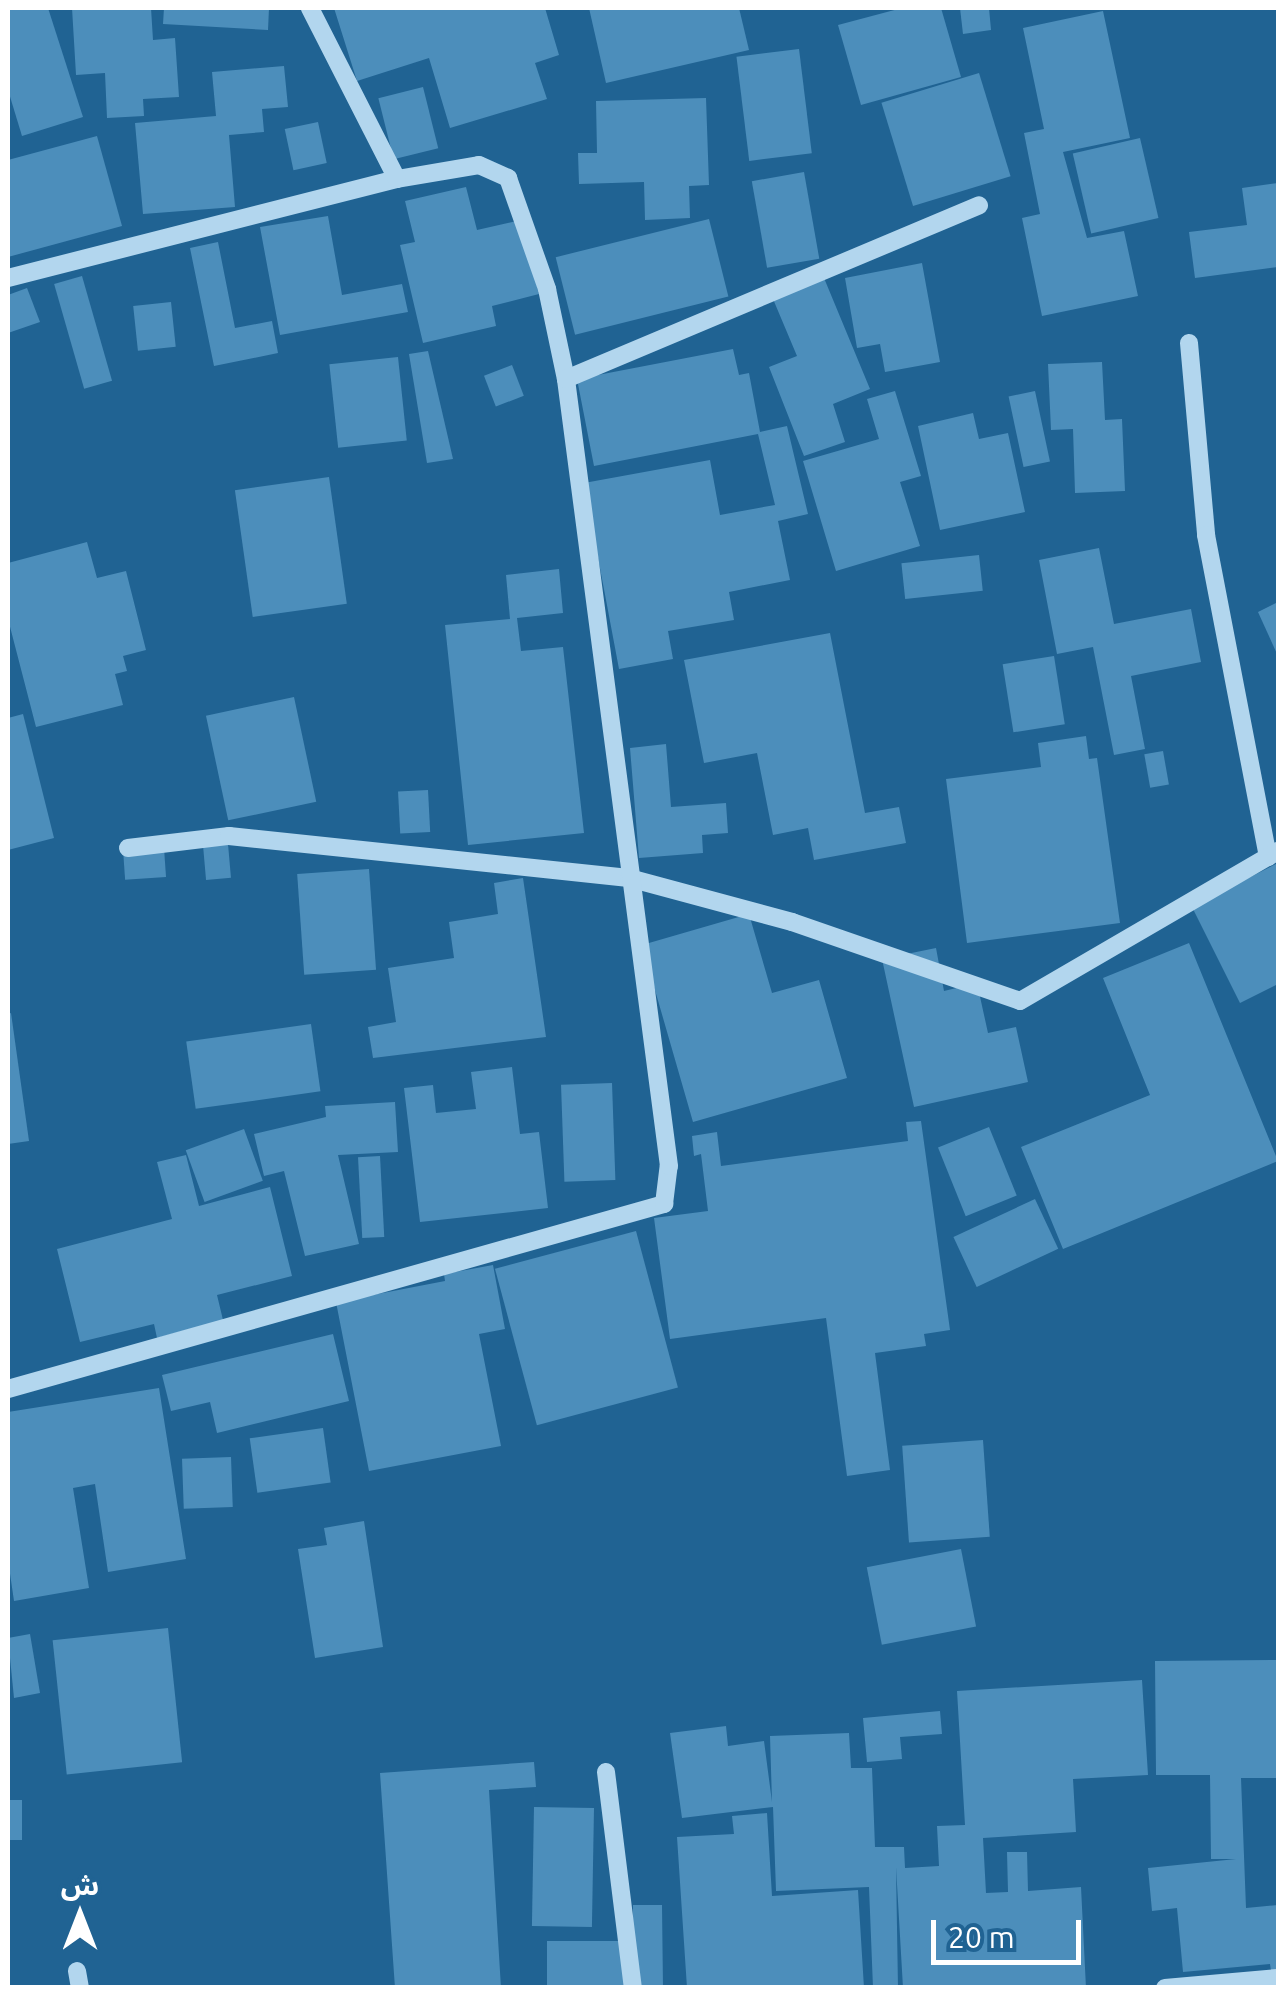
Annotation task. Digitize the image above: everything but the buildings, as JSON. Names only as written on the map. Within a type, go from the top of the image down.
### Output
[{"type":"street","points":[[310,8],[397,179]]},
{"type":"street","points":[[8,278],[397,179],[479,165],[508,178],[547,289],[566,379],[669,1166],[664,1204],[8,1389]]},
{"type":"street","points":[[566,379],[979,205]]},
{"type":"street","points":[[128,848],[229,836],[268,838],[629,878],[792,922],[1020,1001],[1274,854],[1206,536],[1189,343]]},
{"type":"street","points":[[606,1772],[634,1988]]},
{"type":"street","points":[[1165,1988],[1278,1978]]}]
